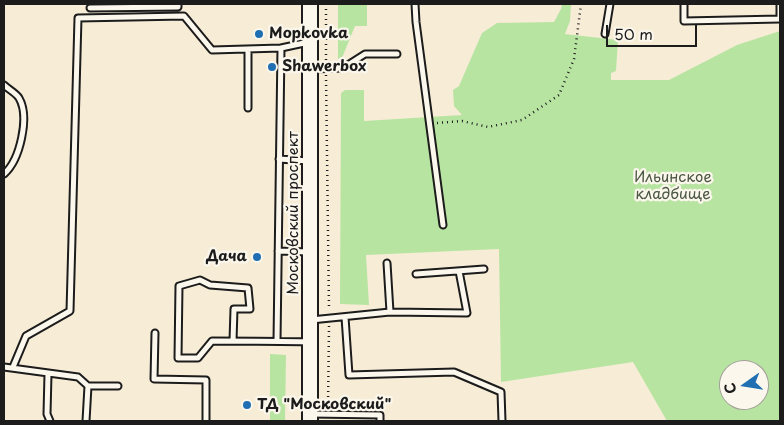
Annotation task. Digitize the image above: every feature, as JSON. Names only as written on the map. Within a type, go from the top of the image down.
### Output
[{"type":"main road","name":"Московский проспект","points":[[310,4],[310,417]]},
{"type":"lane","points":[[415,4],[443,225]]},
{"type":"lane","points":[[606,34],[610,4]]},
{"type":"lane","points":[[684,4],[684,21],[780,19],[780,4]]},
{"type":"lane","points":[[90,8],[178,5],[184,16],[212,50],[281,48],[310,42]]},
{"type":"lane","points":[[13,367],[26,336],[70,311],[78,18],[184,16]]},
{"type":"lane","points":[[277,341],[281,48]]},
{"type":"lane","points":[[248,49],[248,108]]},
{"type":"lane","points":[[310,69],[343,68],[365,54],[397,54]]},
{"type":"lane","points":[[4,85],[18,97],[25,115],[17,156],[4,174]]},
{"type":"lane","points":[[279,159],[310,161]]},
{"type":"lane","points":[[278,251],[310,252]]},
{"type":"lane","points":[[387,263],[390,312]]},
{"type":"lane","points":[[416,274],[484,269]]},
{"type":"lane","points":[[310,320],[390,312],[467,313],[459,271]]},
{"type":"lane","points":[[233,341],[234,309],[250,309],[248,288],[210,286],[200,280],[179,286],[178,358],[198,358],[212,341],[310,342]]},
{"type":"lane","points":[[345,317],[349,375],[454,372],[501,392],[502,421]]},
{"type":"lane","points":[[155,332],[154,380],[206,380],[206,421]]},
{"type":"lane","points":[[4,367],[78,377],[88,386],[118,386]]},
{"type":"lane","points":[[48,374],[47,414],[50,421]]},
{"type":"lane","points":[[86,421],[88,386]]},
{"type":"lane","points":[[310,417],[328,414],[380,415],[380,421]]},
{"type":"path","points":[[326,4],[328,414]]},
{"type":"path","points":[[430,124],[462,121],[488,127],[522,120],[559,95],[574,59],[581,4]]},
{"type":"green space","points":[[338,4],[367,4],[367,26],[355,26],[342,58],[338,59]]},
{"type":"green space","name":"Ильинское кладбище","points":[[562,4],[571,4],[570,21],[565,34],[618,40],[616,71],[611,73],[611,80],[669,80],[737,45],[780,31],[780,421],[667,421],[633,362],[501,382],[499,249],[366,255],[369,305],[340,304],[341,93],[345,90],[364,90],[364,121],[462,115],[454,106],[453,90],[459,86],[482,33],[497,23],[554,22]]},
{"type":"green space","points":[[270,354],[286,355],[285,421],[270,421]]},
{"type":"place","name":"Mopkovka","points":[[259,34]]},
{"type":"place","name":"Shawerbox","points":[[272,67]]},
{"type":"place","name":"Дача","points":[[257,257]]},
{"type":"place","name":"ТД \"Московский\"","points":[[247,405]]}]
